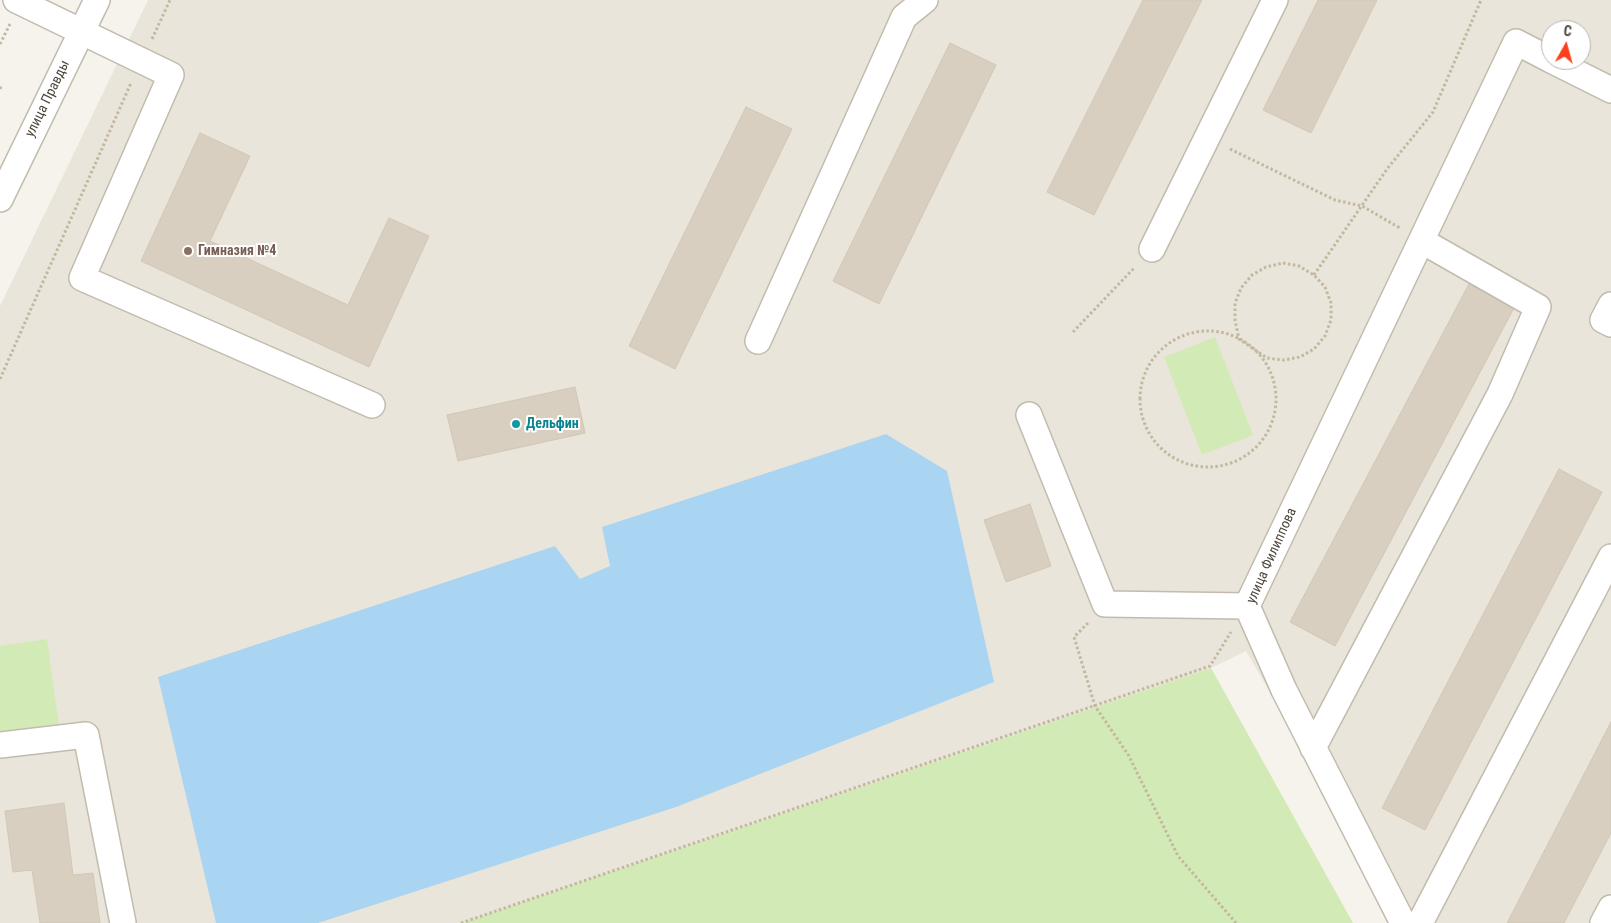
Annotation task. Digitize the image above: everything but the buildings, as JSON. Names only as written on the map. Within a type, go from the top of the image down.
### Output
[{"type":"street","points":[[16,0],[171,75],[82,278],[372,405]]},
{"type":"street","name":"улица Правды","points":[[0,199],[97,0]]},
{"type":"street","points":[[758,341],[904,17],[925,0]]},
{"type":"street","points":[[1152,248],[1275,0]]},
{"type":"street","name":"улица Филиппова","points":[[1403,923],[1313,748],[1247,606],[1516,42],[1541,55]]},
{"type":"street","points":[[1571,70],[1611,90]]},
{"type":"street","points":[[1313,748],[1500,394],[1538,307],[1422,241]]},
{"type":"street","points":[[1611,305],[1603,320],[1611,324]]},
{"type":"street","points":[[1029,414],[1105,604],[1247,606]]},
{"type":"street","points":[[1420,923],[1611,557]]},
{"type":"street","points":[[0,745],[86,735],[123,923]]},
{"type":"street","points":[[1603,923],[1611,908]]},
{"type":"path","points":[[0,379],[170,0]]},
{"type":"path","points":[[1314,274],[1387,169],[1432,112],[1481,0]]},
{"type":"path","points":[[1207,138],[1335,200],[1362,206],[1422,241]]},
{"type":"path","points":[[1073,332],[1152,248]]},
{"type":"path","points":[[1239,338],[1235,320],[1235,303],[1241,288],[1252,275],[1266,266],[1283,263],[1300,266],[1314,274],[1325,287],[1331,303],[1331,320],[1325,336],[1314,349],[1300,357],[1284,360],[1267,358],[1239,338],[1218,332],[1195,332],[1174,340],[1157,354],[1145,373],[1140,395],[1142,417],[1151,438],[1167,454],[1187,464],[1209,467],[1231,463],[1250,452],[1266,436],[1274,415],[1276,392],[1270,371],[1257,352]]},
{"type":"path","points":[[1105,604],[1074,637],[1095,706],[1129,756],[1178,856],[1236,923]]},
{"type":"path","points":[[462,923],[1210,666],[1247,606]]},
{"type":"shaded area","points":[[148,0],[1611,0],[1611,923],[1403,923],[1246,651],[1211,668],[463,923],[0,923],[0,306]]},
{"type":"green space","points":[[1215,337],[1253,435],[1202,455],[1164,357]]},
{"type":"green space","points":[[47,639],[59,727],[0,735],[0,646]]},
{"type":"green space","points":[[1211,668],[1353,923],[462,923]]},
{"type":"water","points":[[886,434],[947,471],[994,682],[676,807],[318,923],[216,923],[158,677],[555,546],[580,579],[610,566],[602,527]]},
{"type":"place","name":"Гимназия №4","points":[[188,251]]},
{"type":"place","name":"Дельфин","points":[[516,424]]}]
